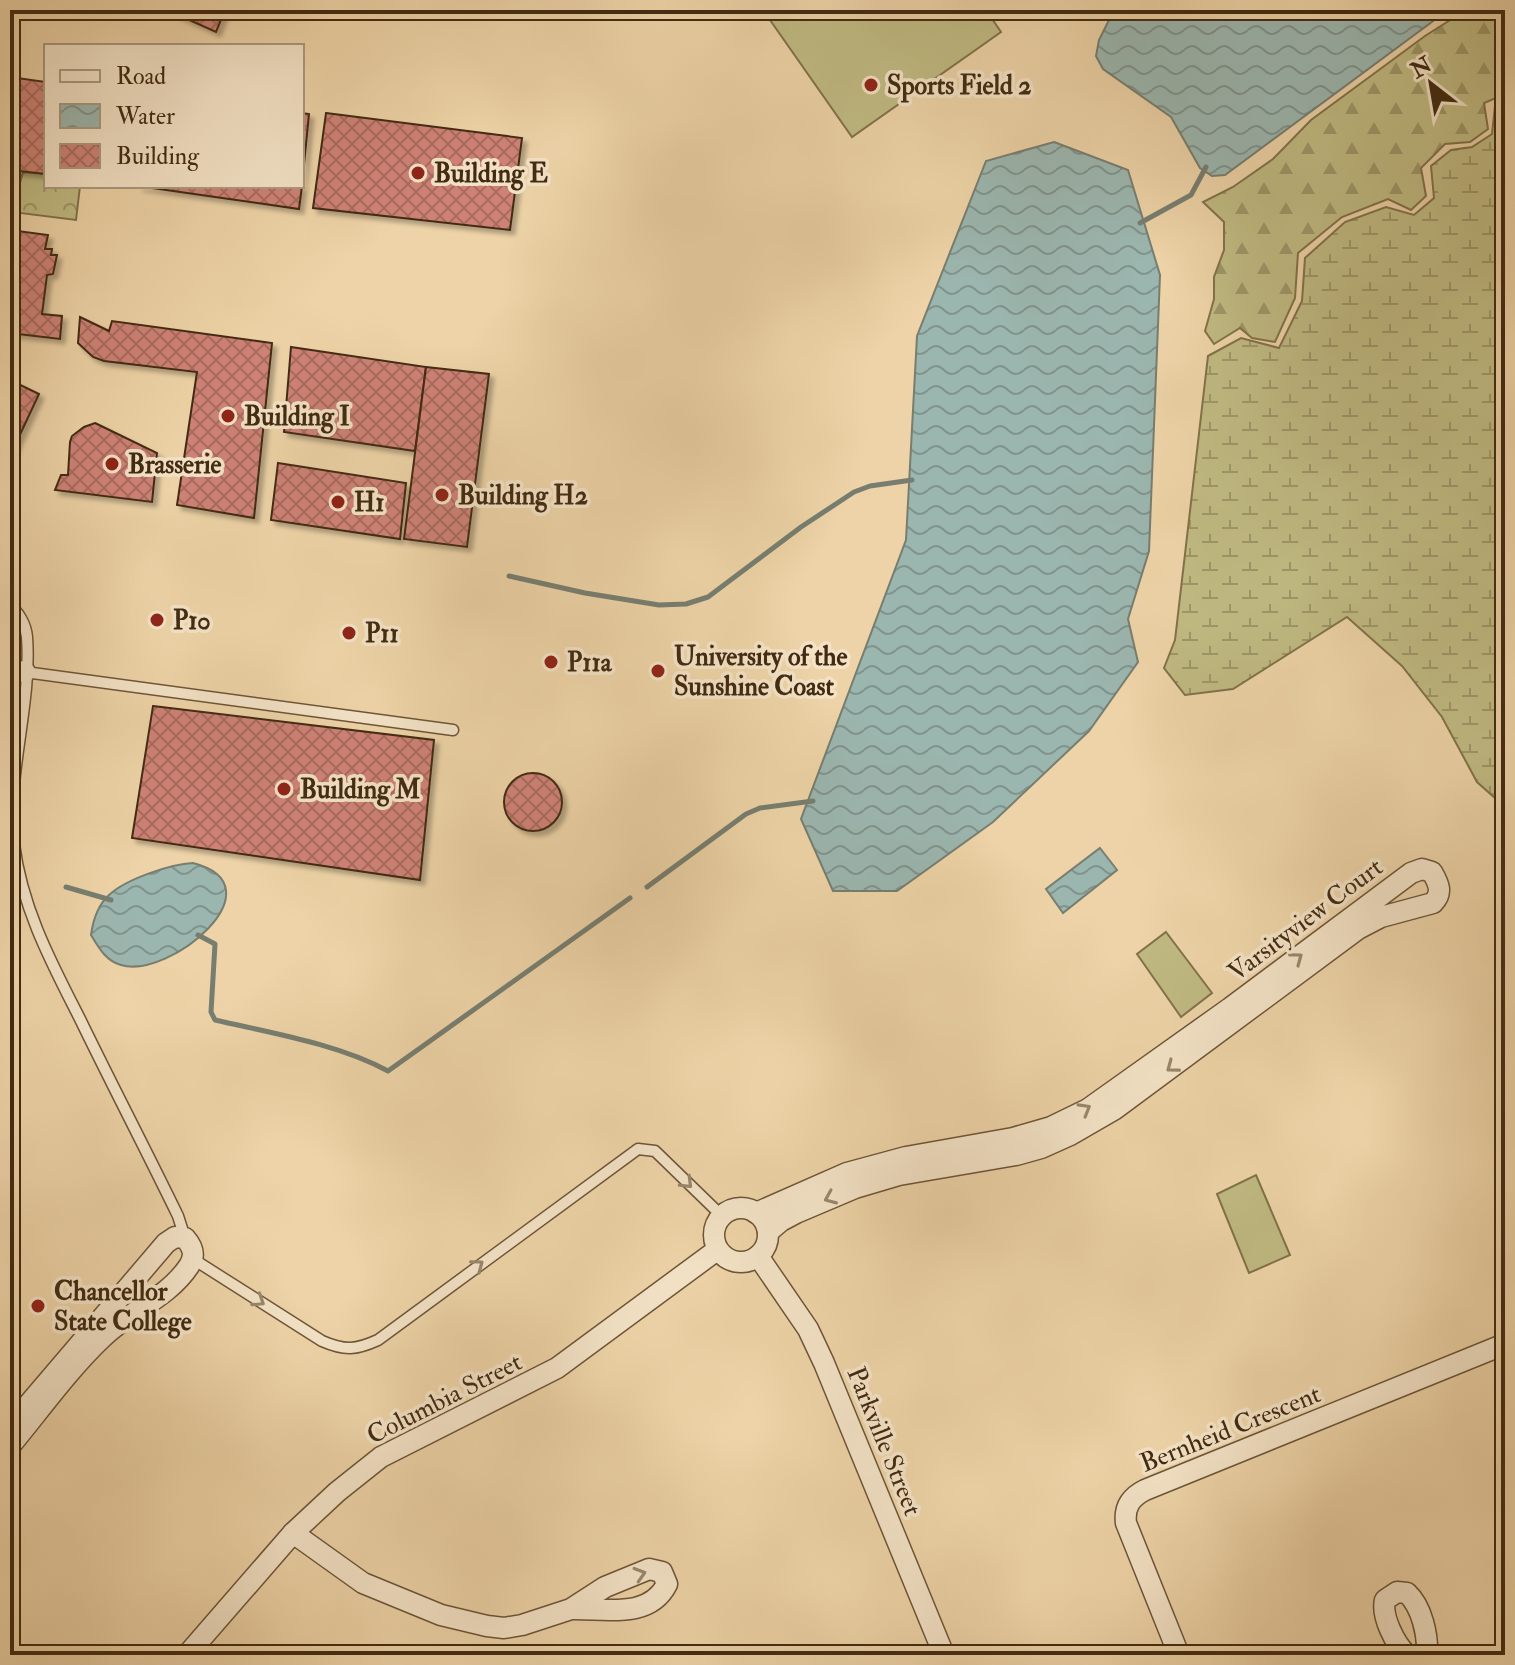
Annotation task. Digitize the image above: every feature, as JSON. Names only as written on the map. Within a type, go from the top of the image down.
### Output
[{"type":"street","name":"Varsityview Court","points":[[756,1213],[847,1173],[906,1157],[1015,1146],[1041,1148],[1070,1135],[1115,1109],[1197,1039],[1354,923]]},
{"type":"street","name":"Varsityview Court","points":[[768,1232],[796,1213],[855,1188],[1015,1146]]},
{"type":"street","points":[[739,1208],[756,1213],[768,1232],[768,1241],[758,1256],[744,1263],[722,1256],[717,1250],[713,1232],[722,1216],[739,1208]]},
{"type":"street","points":[[10,1426],[166,1243],[175,1237],[185,1238],[194,1252],[183,1273],[101,1339],[10,1446]]},
{"type":"street","name":"Columbia Street","points":[[187,1655],[293,1533],[381,1457],[557,1368],[717,1250]]},
{"type":"street","name":"Parkville Street","points":[[758,1256],[808,1329],[824,1363],[944,1655]]},
{"type":"street","name":"Bernheid Crescent","points":[[1179,1655],[1126,1523],[1126,1511],[1133,1497],[1505,1344]]},
{"type":"street","points":[[293,1533],[363,1583],[441,1615],[504,1628],[571,1609]]},
{"type":"street","points":[[1407,1655],[1400,1647],[1384,1608],[1387,1598],[1399,1592],[1409,1594],[1415,1602],[1426,1634],[1427,1655]]},
{"type":"lane","points":[[10,606],[19,616],[27,636],[18,671],[25,699],[12,814],[17,867],[24,897],[47,953],[178,1216],[185,1238]]},
{"type":"lane","points":[[18,671],[453,730]]},
{"type":"lane","points":[[193,1259],[322,1341],[337,1347],[359,1349],[378,1340],[638,1149],[655,1151],[722,1216]]},
{"type":"green space","name":"Sports Field 2","points":[[763,10],[986,10],[1001,32],[852,137]]},
{"type":"green space","points":[[1466,10],[1505,10],[1505,94],[1484,103],[1488,129],[1470,142],[1445,144],[1421,168],[1426,196],[1411,210],[1388,199],[1342,217],[1298,253],[1295,298],[1275,342],[1252,338],[1240,328],[1214,344],[1205,331],[1214,299],[1214,277],[1224,250],[1224,222],[1203,202],[1233,187],[1273,159],[1311,120],[1425,36]]},
{"type":"green space","points":[[1505,101],[1505,807],[1477,782],[1442,717],[1402,666],[1347,617],[1233,689],[1185,695],[1164,668],[1175,640],[1208,356],[1241,338],[1279,348],[1302,301],[1305,258],[1345,222],[1386,207],[1414,215],[1434,198],[1431,166],[1451,150],[1472,147],[1492,134],[1495,106]]},
{"type":"green space","points":[[23,172],[44,174],[44,188],[80,188],[76,220],[12,212]]},
{"type":"green space","points":[[1166,932],[1212,993],[1181,1017],[1137,954]]},
{"type":"green space","points":[[1256,1175],[1290,1255],[1249,1273],[1217,1194]]},
{"type":"water","points":[[1114,10],[1448,10],[1225,175],[1212,176],[1200,168],[1171,117],[1103,69],[1096,56],[1099,40]]},
{"type":"water","points":[[1054,142],[1128,170],[1160,275],[1149,551],[1128,619],[1138,662],[1089,731],[993,822],[897,891],[833,891],[801,819],[906,540],[917,336],[986,161]]},
{"type":"water","points":[[1100,848],[1117,870],[1063,913],[1046,889]]},
{"type":"water","points":[[193,863],[217,875],[226,891],[222,909],[208,928],[165,959],[142,966],[121,965],[107,957],[91,935],[105,899],[137,878],[161,869]]},
{"type":"building","points":[[167,10],[225,10],[216,32]]},
{"type":"building","points":[[10,77],[44,82],[44,174],[10,170]]},
{"type":"building","points":[[304,113],[309,114],[304,165]]},
{"type":"building","name":"Building E","points":[[326,113],[522,138],[510,230],[313,208]]},
{"type":"building","points":[[152,188],[302,188],[299,209]]},
{"type":"building","points":[[10,230],[48,235],[45,249],[52,249],[51,255],[57,255],[53,274],[47,275],[42,314],[62,316],[60,339],[10,333]]},
{"type":"building","name":"Building I","points":[[80,317],[109,331],[112,321],[272,343],[254,518],[177,505],[197,372],[93,357],[78,343]]},
{"type":"building","points":[[291,347],[426,367],[415,451],[284,432]]},
{"type":"building","name":"Building H2","points":[[426,367],[489,374],[467,547],[404,539]]},
{"type":"building","points":[[10,380],[39,394],[10,456]]},
{"type":"building","name":"Brasserie","points":[[95,423],[157,453],[152,502],[55,490],[61,475],[68,475],[72,436]]},
{"type":"building","name":"H1","points":[[278,463],[406,483],[400,539],[271,520]]},
{"type":"building","name":"Building M","points":[[153,706],[434,740],[420,880],[132,838]]},
{"type":"building","points":[[533,773],[544,775],[553,782],[560,791],[560,813],[553,822],[544,829],[533,831],[522,829],[513,822],[506,813],[504,802],[506,791],[513,782],[522,775]]},
{"type":"waterway","points":[[1140,223],[1191,195],[1206,167]]},
{"type":"waterway","points":[[509,576],[659,605],[686,604],[708,597],[801,527],[854,492],[870,486],[912,480]]},
{"type":"waterway","points":[[647,887],[746,814],[760,808],[813,801]]},
{"type":"waterway","points":[[66,887],[111,900]]},
{"type":"waterway","points":[[198,935],[215,944],[211,1012],[215,1020],[326,1046],[388,1071],[630,898]]},
{"type":"place","name":"Sports Field 2","points":[[871,85]]},
{"type":"place","name":"Building E","points":[[418,173]]},
{"type":"place","name":"Building I","points":[[228,416]]},
{"type":"place","name":"Brasserie","points":[[112,464]]},
{"type":"place","name":"Building H2","points":[[442,495]]},
{"type":"place","name":"H1","points":[[338,502]]},
{"type":"place","name":"P10","points":[[157,620]]},
{"type":"place","name":"P11","points":[[349,633]]},
{"type":"place","name":"P11a","points":[[551,662]]},
{"type":"place","name":"University of the Sunshine Coast","points":[[658,671]]},
{"type":"place","name":"Building M","points":[[284,789]]},
{"type":"place","name":"Chancellor State College","points":[[38,1306]]}]
